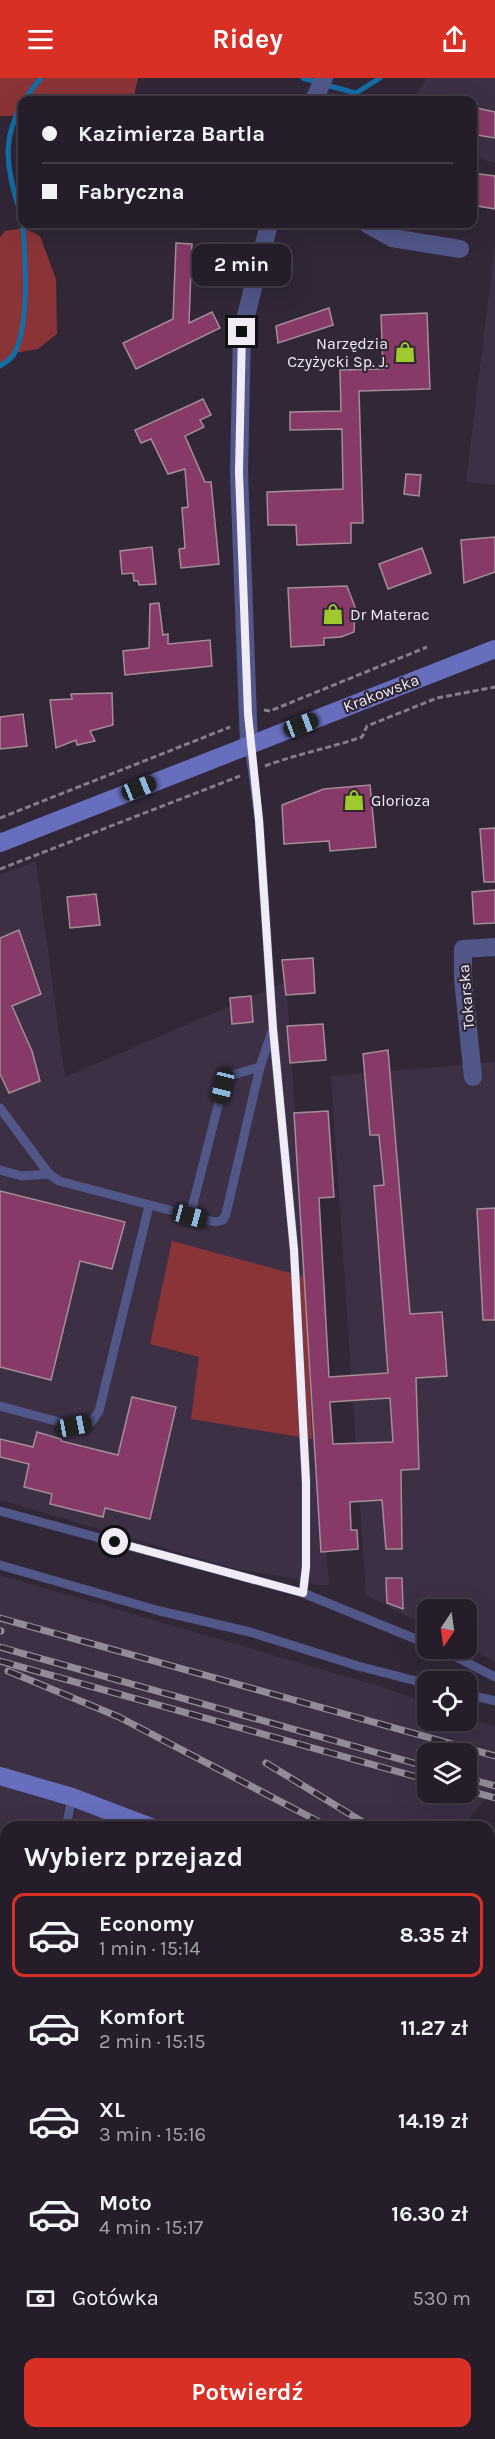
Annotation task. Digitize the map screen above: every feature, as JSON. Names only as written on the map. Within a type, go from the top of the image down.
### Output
[{"type":"street","points":[[316,96],[324,78]]},
{"type":"street","points":[[249,745],[239,472],[242,332],[268,228]]},
{"type":"street","points":[[374,228],[392,238],[460,249]]},
{"type":"street","name":"Krakowska","points":[[0,843],[495,649]]},
{"type":"street","name":"Tokarska","points":[[473,1077],[463,979],[463,949],[495,947]]},
{"type":"street","points":[[0,1776],[72,1797],[135,1821]]},
{"type":"lane","points":[[249,745],[259,820],[273,1029],[294,1250],[306,1482],[306,1567],[303,1593]]},
{"type":"lane","points":[[0,1108],[49,1174],[59,1181],[215,1222],[222,1220],[226,1214],[260,1067],[273,1029]]},
{"type":"lane","points":[[190,1216],[223,1086],[229,1076],[260,1067]]},
{"type":"lane","points":[[0,1170],[22,1176],[49,1174]]},
{"type":"lane","points":[[0,1406],[74,1426],[91,1423],[99,1411],[149,1206]]},
{"type":"lane","points":[[0,1511],[303,1593],[417,1640]]},
{"type":"lane","points":[[0,1565],[160,1611],[250,1632],[358,1666],[417,1681]]},
{"type":"lane","points":[[464,1659],[495,1677]]},
{"type":"lane","points":[[477,1697],[495,1701]]},
{"type":"lane","points":[[67,1821],[72,1797]]},
{"type":"path","points":[[0,818],[166,754],[233,725],[238,718],[248,714],[270,711],[428,647]]},
{"type":"shaded area","points":[[0,78],[138,78],[134,96],[18,96],[18,116],[0,116]]},
{"type":"shaded area","points":[[427,78],[495,78],[495,163],[477,158],[477,96],[416,96]]},
{"type":"shaded area","points":[[24,228],[40,236],[56,279],[57,334],[38,349],[14,353],[12,360],[0,367],[0,237],[5,231]]},
{"type":"shaded area","points":[[495,244],[495,485],[466,482]]},
{"type":"shaded area","points":[[36,861],[65,1077],[286,982],[329,1585],[316,1585],[303,1580],[232,1568],[0,1500],[0,875]]},
{"type":"shaded area","points":[[494,1062],[495,1662],[477,1652],[477,1599],[417,1599],[417,1622],[366,1595],[331,1076]]},
{"type":"shaded area","points":[[172,1241],[305,1277],[312,1439],[191,1419],[199,1357],[150,1344]]},
{"type":"shaded area","points":[[0,1575],[382,1687],[417,1699],[417,1731],[477,1731],[477,1721],[495,1727],[495,1789],[467,1821],[138,1821],[0,1766]]},
{"type":"shaded area","points":[[0,1786],[65,1804],[61,1821],[0,1821]]},
{"type":"shaded area","points":[[76,1807],[112,1821],[73,1821]]},
{"type":"building","points":[[477,108],[495,112],[495,138],[477,135]]},
{"type":"building","points":[[477,174],[495,176],[495,209],[477,206]]},
{"type":"building","points":[[176,243],[192,244],[189,323],[212,312],[220,328],[136,369],[123,343],[173,319]]},
{"type":"building","points":[[329,308],[333,325],[278,343],[276,326]]},
{"type":"building","points":[[427,313],[430,389],[359,391],[363,523],[351,523],[351,543],[297,545],[296,525],[268,525],[267,492],[343,489],[342,429],[290,430],[290,412],[341,411],[340,370],[383,369],[381,315]]},
{"type":"building","points":[[203,399],[211,415],[200,420],[204,427],[185,436],[205,482],[211,482],[219,564],[181,568],[179,549],[185,548],[182,508],[188,507],[185,469],[168,474],[151,439],[141,443],[135,430]]},
{"type":"building","points":[[406,474],[421,475],[419,496],[404,494]]},
{"type":"building","points":[[495,537],[495,572],[464,583],[461,540]]},
{"type":"building","points":[[152,547],[156,584],[139,585],[138,581],[134,581],[133,573],[122,574],[120,551]]},
{"type":"building","points":[[422,548],[431,573],[388,589],[379,564]]},
{"type":"building","name":"Dr Materac","points":[[347,586],[355,607],[354,632],[341,637],[324,638],[324,645],[291,647],[288,588]]},
{"type":"building","points":[[159,603],[163,635],[168,634],[168,644],[210,640],[212,666],[125,675],[123,651],[149,648],[150,604]]},
{"type":"building","points":[[112,693],[113,725],[90,731],[95,741],[77,745],[76,740],[56,748],[50,700],[72,699],[71,694]]},
{"type":"building","points":[[23,714],[27,746],[0,749],[0,717]]},
{"type":"building","points":[[370,785],[376,847],[330,851],[329,841],[284,844],[282,805],[324,789]]},
{"type":"building","points":[[495,828],[495,882],[484,882],[480,829]]},
{"type":"building","points":[[495,890],[495,923],[474,924],[472,892]]},
{"type":"building","points":[[96,894],[100,925],[70,928],[67,897]]},
{"type":"building","points":[[19,930],[41,994],[12,1006],[32,1051],[40,1081],[9,1093],[0,1074],[0,938]]},
{"type":"building","points":[[313,958],[315,993],[286,995],[282,960]]},
{"type":"building","points":[[251,996],[253,1022],[232,1024],[230,998]]},
{"type":"building","points":[[323,1024],[326,1060],[290,1063],[287,1026]]},
{"type":"building","points":[[388,1050],[410,1314],[442,1312],[447,1376],[416,1378],[419,1469],[401,1470],[402,1549],[386,1549],[382,1500],[350,1502],[351,1530],[357,1530],[358,1549],[321,1552],[294,1113],[328,1111],[334,1197],[319,1198],[329,1377],[388,1373],[374,1186],[384,1185],[379,1135],[370,1135],[363,1054]],"holes":[[[390,1398],[393,1442],[333,1444],[330,1402]]]},
{"type":"building","points":[[0,1191],[125,1222],[112,1269],[80,1261],[51,1380],[0,1367]]},
{"type":"building","points":[[495,1208],[495,1320],[483,1320],[477,1209]]},
{"type":"building","points":[[132,1397],[176,1407],[150,1519],[105,1508],[103,1517],[50,1504],[52,1494],[24,1487],[29,1464],[0,1457],[0,1439],[33,1447],[37,1432],[61,1439],[61,1441],[118,1455]]},
{"type":"building","points":[[386,1578],[402,1578],[403,1609],[387,1603]]},
{"type":"waterway","points":[[27,96],[41,78]]},
{"type":"waterway","points":[[303,78],[319,83]]},
{"type":"waterway","points":[[326,85],[356,93],[380,78]]},
{"type":"waterway","points":[[18,112],[12,128],[8,160],[18,206]]},
{"type":"waterway","points":[[0,366],[10,360],[15,353],[23,321],[26,288],[23,228]]},
{"type":"railway","points":[[0,1618],[495,1756]]},
{"type":"railway","points":[[0,1647],[417,1764]]},
{"type":"railway","points":[[0,1661],[417,1777]]},
{"type":"railway","points":[[8,1671],[119,1717],[318,1821]]},
{"type":"railway","points":[[266,1763],[361,1821]]},
{"type":"railway","points":[[477,1781],[495,1786]]},
{"type":"railway","points":[[477,1793],[495,1798]]},
{"type":"place","name":"Narzędzia Czyżycki Sp. J.","points":[[405,352]]},
{"type":"place","name":"Dr Materac","points":[[333,614]]},
{"type":"place","name":"Glorioza","points":[[354,800]]},
{"type":"route","points":[[115,1542],[303,1593],[306,1567],[306,1482],[294,1250],[273,1029],[256,785],[249,745],[239,472],[242,332]]}]
